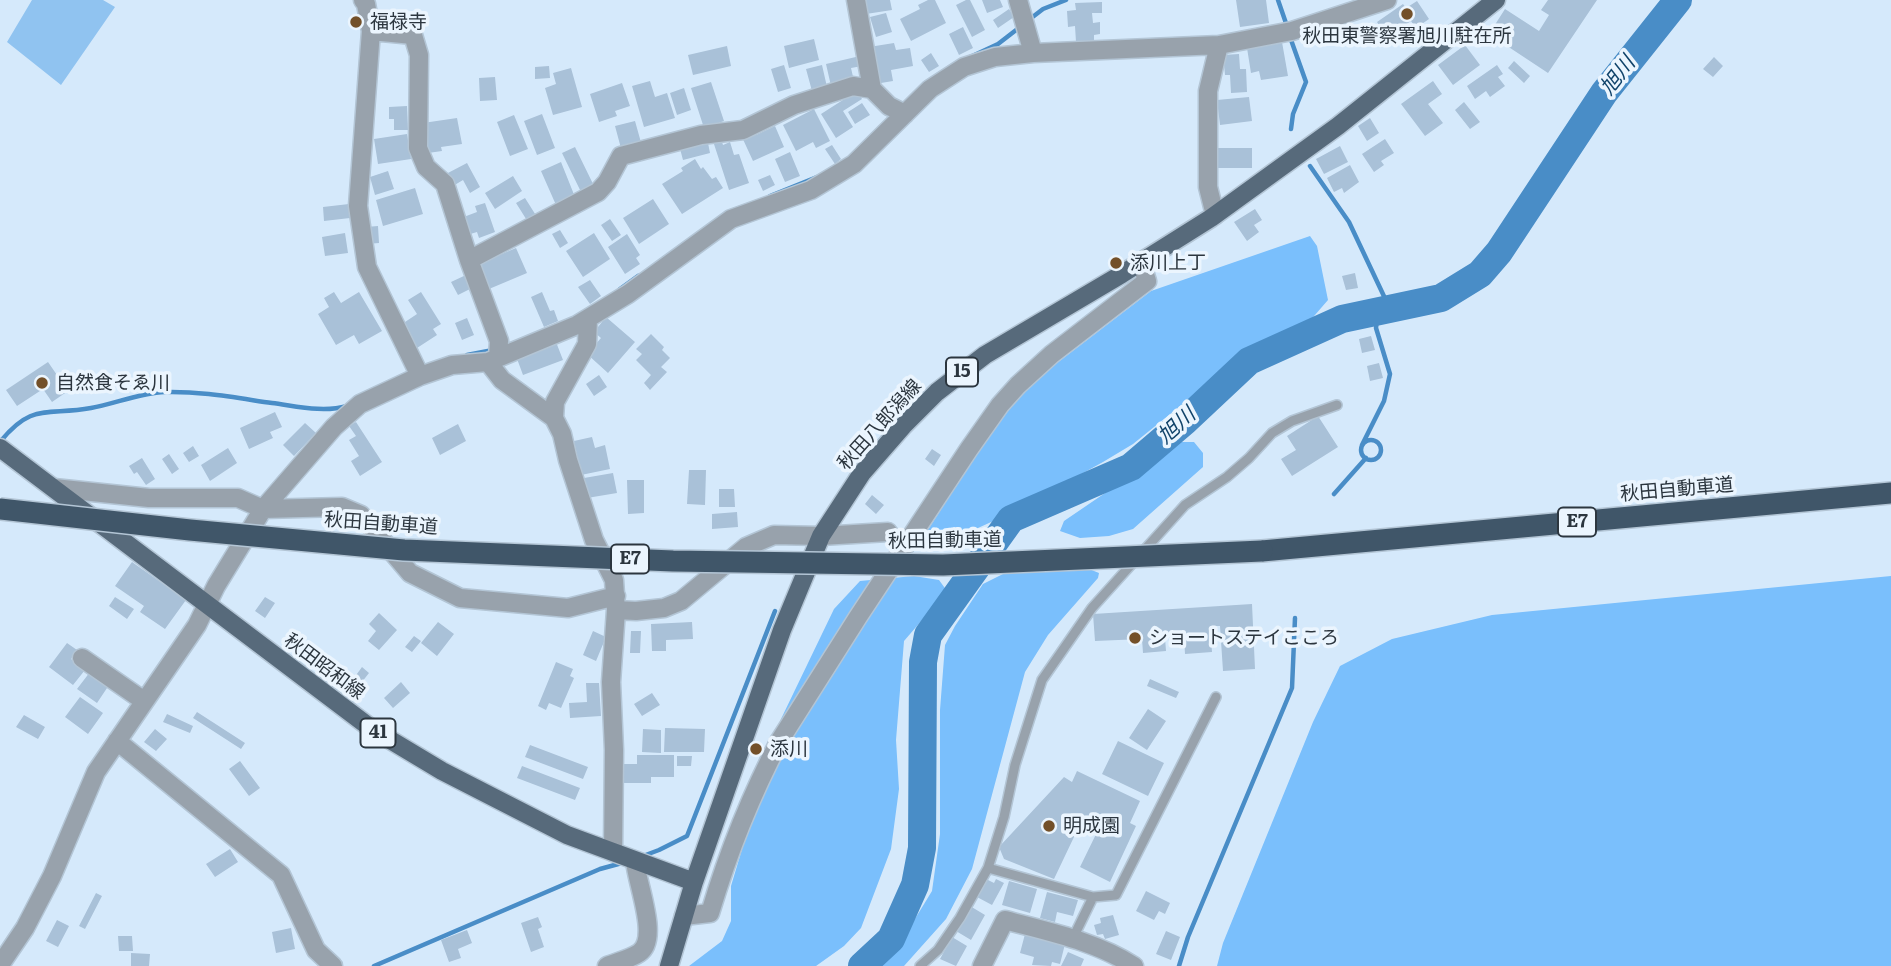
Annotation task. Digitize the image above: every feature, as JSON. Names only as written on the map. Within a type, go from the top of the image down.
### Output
[{"type":"highway","name":"秋田自動車道","points":[[0,509],[404,550],[673,561],[943,565],[1262,551],[1891,493]]},
{"type":"main road","name":"秋田八郎潟線","points":[[669,964],[694,882],[782,630],[821,536],[862,473],[937,392],[985,355],[1215,215],[1338,126],[1496,0]]},
{"type":"main road","name":"秋田昭和線","points":[[0,448],[372,729],[442,771],[567,835],[694,882]]},
{"type":"street","points":[[363,0],[371,31],[358,206],[367,267],[419,373]]},
{"type":"street","points":[[856,0],[872,89]]},
{"type":"street","points":[[0,965],[25,928],[52,876],[96,772],[197,625],[207,603],[263,509],[334,427],[360,404],[419,373],[496,354],[588,319],[628,294],[731,219],[811,190],[854,164],[899,112],[964,67],[995,57],[1034,53],[1219,45],[1288,32],[1387,0]]},
{"type":"street","points":[[1023,15],[1034,53]]},
{"type":"street","points":[[371,31],[413,35],[418,55],[418,148],[426,167],[445,184],[502,380],[554,418],[562,434],[594,540],[614,580],[616,603],[611,682],[614,750],[613,852]]},
{"type":"street","points":[[1215,215],[1208,187],[1208,91],[1219,45]]},
{"type":"street","points":[[468,260],[598,192],[607,182],[621,156],[701,135],[743,130],[794,105],[853,86],[872,89],[899,112]]},
{"type":"street","points":[[684,916],[710,913],[749,803],[780,740],[969,449],[1018,385],[1052,354],[1147,281],[1141,262]]},
{"type":"street","points":[[554,418],[555,402],[587,344],[588,319]]},
{"type":"street","points":[[54,488],[149,498],[238,498],[263,509],[342,507],[361,515],[410,573],[460,598],[568,608],[616,603],[636,611],[664,608],[681,601],[746,547],[774,535],[821,536],[888,532]]},
{"type":"street","points":[[82,658],[144,701]]},
{"type":"street","points":[[117,741],[281,874],[316,950],[333,966]]},
{"type":"street","points":[[607,966],[641,952],[650,937],[635,861]]},
{"type":"street","points":[[982,966],[1005,920],[1073,938],[1120,957],[1134,966]]},
{"type":"lane","points":[[920,966],[938,950],[960,918],[988,868],[1004,817],[1015,765],[1042,680],[1092,608],[1185,505],[1227,477],[1272,433],[1292,421],[1338,405]]},
{"type":"lane","points":[[988,868],[1093,897],[1116,895],[1216,697]]},
{"type":"lane","points":[[1073,938],[1093,897]]},
{"type":"shaded area","points":[[32,0],[103,0],[115,7],[61,85],[7,42]]},
{"type":"shaded area","points":[[1310,236],[1317,246],[1328,300],[1308,323],[1242,356],[1133,444],[1103,462],[1011,513],[956,538],[924,536],[981,447],[1027,386],[1151,291]]},
{"type":"shaded area","points":[[1180,442],[1194,442],[1203,453],[1203,467],[1133,529],[1109,536],[1080,538],[1060,531],[1064,521]]},
{"type":"shaded area","points":[[1084,567],[1099,573],[1098,578],[1048,635],[1025,672],[972,869],[946,919],[904,966],[874,966],[899,945],[932,891],[940,834],[940,710],[945,645],[955,626],[983,584],[1003,574]]},
{"type":"shaded area","points":[[914,576],[939,580],[947,591],[904,641],[896,740],[899,789],[891,849],[861,928],[844,946],[816,966],[689,966],[722,941],[731,921],[731,886],[781,719],[834,609],[860,581]]},
{"type":"shaded area","points":[[1891,576],[1891,966],[1217,966],[1223,943],[1313,722],[1340,666],[1392,639],[1492,615]]},
{"type":"building","points":[[864,0],[890,0],[892,10],[866,14]]},
{"type":"building","points":[[935,0],[946,23],[911,41],[900,19],[920,9],[918,5]]},
{"type":"building","points":[[970,0],[985,30],[972,37],[956,5]]},
{"type":"building","points":[[982,0],[1000,0],[1003,7],[987,13]]},
{"type":"building","points":[[1236,0],[1266,0],[1269,23],[1240,27]]},
{"type":"building","points":[[1548,0],[1597,0],[1548,73],[1489,34],[1505,9],[1539,31],[1549,15],[1541,10]]},
{"type":"building","name":"秋田東警察署旭川駐在所","points":[[1417,1],[1429,19],[1416,28],[1411,21],[1387,37],[1377,22],[1403,4],[1406,8]]},
{"type":"building","points":[[1102,2],[1102,13],[1092,13],[1093,23],[1100,22],[1100,34],[1094,35],[1094,41],[1076,42],[1075,26],[1068,27],[1067,11],[1076,10],[1075,3]]},
{"type":"building","points":[[1009,9],[1014,17],[998,28],[993,20]]},
{"type":"building","points":[[886,13],[892,32],[876,37],[870,17]]},
{"type":"building","points":[[963,27],[973,48],[959,55],[949,34]]},
{"type":"building","points":[[814,39],[819,60],[789,68],[784,46]]},
{"type":"building","points":[[1282,42],[1288,76],[1261,80],[1259,71],[1251,73],[1247,48]]},
{"type":"building","points":[[894,43],[896,50],[910,48],[913,66],[891,70],[893,81],[875,84],[869,47]]},
{"type":"building","points":[[1465,45],[1480,65],[1453,85],[1438,65]]},
{"type":"building","points":[[727,46],[731,66],[693,75],[688,55]]},
{"type":"building","points":[[931,53],[939,66],[929,72],[921,60]]},
{"type":"building","points":[[1239,54],[1240,69],[1246,69],[1247,92],[1231,93],[1230,75],[1225,75],[1223,55]]},
{"type":"building","points":[[860,56],[862,66],[851,68],[854,81],[831,86],[826,64]]},
{"type":"building","points":[[1714,57],[1723,66],[1713,77],[1703,69]]},
{"type":"building","points":[[1514,61],[1530,76],[1524,83],[1508,68]]},
{"type":"building","points":[[784,65],[791,88],[778,92],[771,69]]},
{"type":"building","points":[[822,65],[827,87],[812,91],[806,69]]},
{"type":"building","points":[[1497,65],[1503,74],[1498,77],[1505,86],[1490,97],[1486,91],[1475,99],[1467,86]]},
{"type":"building","points":[[549,66],[550,78],[535,79],[535,67]]},
{"type":"building","points":[[571,68],[582,107],[553,115],[545,88],[556,84],[553,73]]},
{"type":"building","points":[[495,77],[497,100],[480,101],[479,78]]},
{"type":"building","points":[[650,81],[655,97],[667,93],[675,118],[644,127],[632,86]]},
{"type":"building","points":[[1433,81],[1442,94],[1428,104],[1443,123],[1425,136],[1401,104]]},
{"type":"building","points":[[711,82],[724,121],[704,128],[691,88]]},
{"type":"building","points":[[622,83],[630,106],[615,111],[617,116],[599,122],[590,94]]},
{"type":"building","points":[[684,88],[691,110],[677,115],[670,93]]},
{"type":"building","points":[[857,91],[862,99],[843,111],[853,127],[836,138],[821,114]]},
{"type":"building","points":[[1249,97],[1252,121],[1220,125],[1217,100]]},
{"type":"building","points":[[1464,102],[1480,122],[1470,129],[1455,110]]},
{"type":"building","points":[[862,103],[870,115],[855,124],[848,112]]},
{"type":"building","points":[[407,106],[408,130],[394,130],[394,119],[389,119],[389,107]]},
{"type":"building","points":[[814,109],[830,141],[816,148],[813,142],[796,151],[783,125]]},
{"type":"building","points":[[542,114],[555,148],[537,155],[524,121]]},
{"type":"building","points":[[514,115],[528,149],[510,156],[497,122]]},
{"type":"building","points":[[457,118],[462,144],[441,147],[442,151],[428,153],[423,123]]},
{"type":"building","points":[[1370,118],[1379,133],[1367,141],[1358,126]]},
{"type":"building","points":[[635,121],[642,146],[622,152],[615,126]]},
{"type":"building","points":[[775,126],[784,147],[753,161],[741,135],[754,129],[756,135]]},
{"type":"building","points":[[407,134],[411,159],[378,164],[374,139]]},
{"type":"building","points":[[720,136],[723,145],[730,142],[734,155],[739,154],[749,183],[729,190],[712,138]]},
{"type":"building","points":[[707,138],[710,153],[683,160],[679,145]]},
{"type":"building","points":[[1385,139],[1394,153],[1381,161],[1384,165],[1374,172],[1362,154]]},
{"type":"building","points":[[832,145],[841,159],[835,164],[825,149]]},
{"type":"building","points":[[1340,146],[1348,162],[1324,174],[1316,159]]},
{"type":"building","points":[[575,147],[595,188],[582,194],[562,153]]},
{"type":"building","points":[[1214,148],[1252,148],[1252,168],[1213,168]]},
{"type":"building","points":[[790,152],[800,176],[785,182],[775,159]]},
{"type":"building","points":[[695,159],[701,169],[703,167],[712,179],[716,177],[723,188],[682,214],[662,184],[683,171],[681,168]]},
{"type":"building","points":[[561,162],[575,197],[556,205],[541,171]]},
{"type":"building","points":[[467,163],[480,187],[470,193],[463,180],[453,186],[446,174]]},
{"type":"building","points":[[1350,165],[1359,182],[1344,193],[1342,188],[1334,192],[1327,178]]},
{"type":"building","points":[[388,171],[394,189],[375,195],[370,177]]},
{"type":"building","points":[[770,175],[775,185],[763,191],[758,180]]},
{"type":"building","points":[[513,176],[522,191],[495,209],[485,193]]},
{"type":"building","points":[[415,188],[423,214],[383,226],[376,200]]},
{"type":"building","points":[[525,198],[537,217],[528,222],[516,203]]},
{"type":"building","points":[[653,199],[669,224],[639,244],[623,218]]},
{"type":"building","points":[[485,203],[495,232],[479,238],[477,232],[467,235],[461,218],[477,212],[475,206]]},
{"type":"building","points":[[349,204],[350,218],[324,221],[323,207]]},
{"type":"building","points":[[1255,209],[1262,220],[1254,225],[1259,232],[1247,241],[1234,222]]},
{"type":"building","points":[[610,219],[621,235],[612,241],[601,225]]},
{"type":"building","points":[[378,226],[379,243],[367,244],[366,227]]},
{"type":"building","points":[[560,230],[568,243],[560,248],[552,234]]},
{"type":"building","points":[[345,233],[348,253],[325,256],[322,237]]},
{"type":"building","points":[[594,233],[610,259],[583,277],[566,251]]},
{"type":"building","points":[[627,234],[640,255],[636,258],[640,264],[625,274],[608,247]]},
{"type":"building","points":[[516,248],[527,273],[489,289],[478,264]]},
{"type":"building","points":[[1355,273],[1358,288],[1346,290],[1342,276]]},
{"type":"building","points":[[466,275],[472,288],[458,295],[451,282]]},
{"type":"building","points":[[590,280],[601,296],[590,304],[578,287]]},
{"type":"building","points":[[334,292],[341,303],[359,292],[382,331],[359,344],[354,335],[336,345],[318,314],[329,307],[324,298]]},
{"type":"building","points":[[421,292],[441,324],[433,329],[437,335],[417,348],[402,324],[417,314],[408,300]]},
{"type":"building","points":[[542,292],[550,311],[554,310],[558,321],[544,327],[531,297]]},
{"type":"building","points":[[606,317],[635,342],[608,373],[587,354],[601,338],[594,332]]},
{"type":"building","points":[[467,318],[474,335],[462,340],[455,323]]},
{"type":"building","points":[[651,334],[664,347],[662,350],[670,358],[661,367],[667,372],[650,390],[644,383],[651,375],[636,360],[642,354],[636,349]]},
{"type":"building","points":[[1371,336],[1375,350],[1362,353],[1359,339]]},
{"type":"building","points":[[556,342],[563,360],[523,375],[516,356]]},
{"type":"building","points":[[48,362],[68,391],[52,402],[43,389],[17,406],[6,390]]},
{"type":"building","points":[[1379,363],[1383,378],[1370,381],[1367,366]]},
{"type":"building","points":[[599,375],[607,387],[594,396],[586,384]]},
{"type":"building","points":[[275,412],[282,427],[270,432],[273,438],[249,449],[240,428]]},
{"type":"building","points":[[1318,416],[1338,447],[1292,476],[1281,459],[1296,450],[1287,436]]},
{"type":"building","points":[[356,422],[382,462],[360,476],[351,461],[359,456],[349,440],[356,436],[349,426]]},
{"type":"building","points":[[305,423],[316,433],[294,456],[283,445]]},
{"type":"building","points":[[458,424],[466,441],[440,455],[432,438]]},
{"type":"building","points":[[592,437],[595,448],[605,445],[610,469],[581,475],[574,441]]},
{"type":"building","points":[[193,446],[199,456],[189,462],[183,453]]},
{"type":"building","points":[[228,448],[237,463],[210,481],[201,465]]},
{"type":"building","points":[[932,449],[941,455],[934,466],[925,459]]},
{"type":"building","points":[[169,454],[179,469],[172,474],[162,459]]},
{"type":"building","points":[[142,458],[155,479],[146,485],[129,466]]},
{"type":"building","points":[[689,470],[706,470],[705,505],[687,504]]},
{"type":"building","points":[[613,473],[617,493],[587,498],[584,478]]},
{"type":"building","points":[[627,480],[644,480],[644,513],[628,514]]},
{"type":"building","points":[[719,489],[734,489],[735,507],[719,507]]},
{"type":"building","points":[[872,495],[884,505],[876,514],[865,504]]},
{"type":"building","points":[[737,512],[738,527],[712,529],[712,514]]},
{"type":"building","points":[[132,562],[186,600],[165,629],[140,612],[144,606],[115,586]]},
{"type":"building","points":[[115,597],[134,609],[127,619],[109,606]]},
{"type":"building","points":[[265,597],[275,603],[265,618],[255,611]]},
{"type":"building","name":"ショートステイこころ","points":[[1252,604],[1255,669],[1223,671],[1220,626],[1210,626],[1212,652],[1185,654],[1184,637],[1165,638],[1166,651],[1143,653],[1142,639],[1095,641],[1093,614]]},
{"type":"building","points":[[379,613],[397,630],[379,650],[368,641],[376,631],[369,624]]},
{"type":"building","points":[[438,622],[454,634],[437,656],[421,643]]},
{"type":"building","points":[[692,622],[693,639],[666,640],[666,651],[652,651],[651,624]]},
{"type":"building","points":[[593,631],[606,637],[596,661],[583,655]]},
{"type":"building","points":[[631,631],[641,631],[640,653],[630,653]]},
{"type":"building","points":[[414,636],[421,641],[412,652],[405,647]]},
{"type":"building","points":[[67,643],[77,650],[71,659],[85,670],[73,685],[49,667]]},
{"type":"building","points":[[556,662],[573,669],[570,676],[574,678],[561,708],[549,703],[546,710],[538,706]]},
{"type":"building","points":[[362,667],[369,673],[358,687],[351,682]]},
{"type":"building","points":[[90,672],[109,685],[97,703],[77,689]]},
{"type":"building","points":[[1150,679],[1179,692],[1176,698],[1147,686]]},
{"type":"building","points":[[401,682],[410,693],[393,708],[384,698]]},
{"type":"building","points":[[586,683],[599,683],[601,716],[570,718],[569,703],[587,702]]},
{"type":"building","points":[[652,693],[660,705],[642,716],[634,704]]},
{"type":"building","points":[[80,697],[103,713],[88,734],[65,717]]},
{"type":"building","points":[[1148,709],[1166,721],[1147,750],[1129,738]]},
{"type":"building","points":[[197,712],[245,743],[241,749],[193,718]]},
{"type":"building","points":[[167,714],[193,726],[190,733],[163,722]]},
{"type":"building","points":[[24,715],[45,727],[38,739],[16,727]]},
{"type":"building","points":[[665,728],[705,729],[704,752],[664,752]]},
{"type":"building","points":[[155,729],[167,739],[156,751],[144,742]]},
{"type":"building","points":[[643,729],[661,730],[661,753],[642,752]]},
{"type":"building","points":[[1118,741],[1164,763],[1148,796],[1102,774]]},
{"type":"building","points":[[530,745],[588,767],[583,779],[525,757]]},
{"type":"building","points":[[637,755],[674,755],[674,777],[651,777],[651,783],[620,783],[620,764],[637,764]]},
{"type":"building","points":[[677,756],[692,756],[691,766],[677,766]]},
{"type":"building","points":[[240,761],[260,788],[249,796],[229,769]]},
{"type":"building","points":[[522,766],[580,788],[575,800],[517,778]]},
{"type":"building","name":"明成園","points":[[1077,771],[1140,801],[1130,823],[1136,826],[1110,882],[1080,867],[1100,826],[1083,818],[1054,879],[1004,859],[999,847],[1064,777],[1072,782]]},
{"type":"building","points":[[230,849],[238,862],[215,877],[206,864]]},
{"type":"building","points":[[986,879],[994,883],[996,879],[1004,883],[992,905],[977,897]]},
{"type":"building","points":[[1009,881],[1037,889],[1030,913],[1002,905]]},
{"type":"building","points":[[1146,891],[1170,903],[1165,914],[1159,911],[1154,920],[1136,911]]},
{"type":"building","points":[[1047,892],[1078,900],[1073,916],[1057,912],[1055,922],[1040,918]]},
{"type":"building","points":[[96,893],[102,896],[85,929],[79,926]]},
{"type":"building","points":[[970,906],[985,915],[971,940],[956,931]]},
{"type":"building","points":[[1113,915],[1119,935],[1105,939],[1103,934],[1097,935],[1094,925],[1101,923],[1100,918]]},
{"type":"building","points":[[538,917],[542,927],[538,929],[544,947],[531,952],[521,923]]},
{"type":"building","points":[[57,920],[69,926],[58,947],[46,941]]},
{"type":"building","points":[[291,928],[295,949],[276,953],[272,932]]},
{"type":"building","points":[[467,930],[472,943],[458,949],[461,958],[449,962],[441,940]]},
{"type":"building","points":[[1166,931],[1180,937],[1171,960],[1156,954]]},
{"type":"building","points":[[1025,934],[1065,944],[1060,964],[1052,962],[1051,966],[1032,965],[1034,957],[1020,953]]},
{"type":"building","points":[[118,936],[132,936],[133,951],[119,951]]},
{"type":"building","points":[[952,937],[967,946],[956,966],[940,959]]},
{"type":"building","points":[[1068,952],[1084,959],[1081,966],[1061,966]]},
{"type":"building","points":[[131,953],[150,954],[149,966],[131,966]]},
{"type":"waterway","points":[[1030,19],[1043,9],[1066,0]]},
{"type":"waterway","points":[[1278,0],[1288,29]]},
{"type":"waterway","name":"旭川","points":[[862,966],[891,939],[915,885],[922,848],[923,662],[928,635],[1011,519],[1131,467],[1249,361],[1342,319],[1441,298],[1480,274],[1499,252],[1604,93],[1678,0]]},
{"type":"waterway","points":[[968,58],[998,44],[1020,27]]},
{"type":"waterway","points":[[1290,37],[1306,82],[1293,114],[1291,129]]},
{"type":"waterway","points":[[1310,166],[1349,222],[1390,309]]},
{"type":"waterway","points":[[770,196],[817,177]]},
{"type":"waterway","points":[[620,289],[638,276]]},
{"type":"waterway","points":[[1362,445],[1384,401],[1390,374],[1376,328],[1378,311]]},
{"type":"waterway","points":[[467,355],[493,350]]},
{"type":"waterway","points":[[0,442],[11,429],[31,416],[91,408],[155,393],[205,394],[319,409],[347,406]]},
{"type":"waterway","points":[[1371,440],[1378,443],[1381,450],[1378,457],[1371,460],[1364,457],[1361,450],[1364,443],[1371,440]]},
{"type":"waterway","points":[[1334,494],[1366,458]]},
{"type":"waterway","points":[[643,856],[687,836],[775,611]]},
{"type":"waterway","points":[[1179,966],[1188,937],[1292,688],[1295,618]]},
{"type":"waterway","points":[[374,966],[600,869],[622,863]]},
{"type":"place","name":"秋田東警察署旭川駐在所","points":[[1407,14]]},
{"type":"place","name":"福禄寺","points":[[356,22]]},
{"type":"place","name":"添川上丁","points":[[1116,263]]},
{"type":"place","name":"自然食そゑ川","points":[[42,383]]},
{"type":"place","name":"ショートステイこころ","points":[[1135,638]]},
{"type":"place","name":"添川","points":[[756,749]]},
{"type":"place","name":"明成園","points":[[1049,826]]}]
